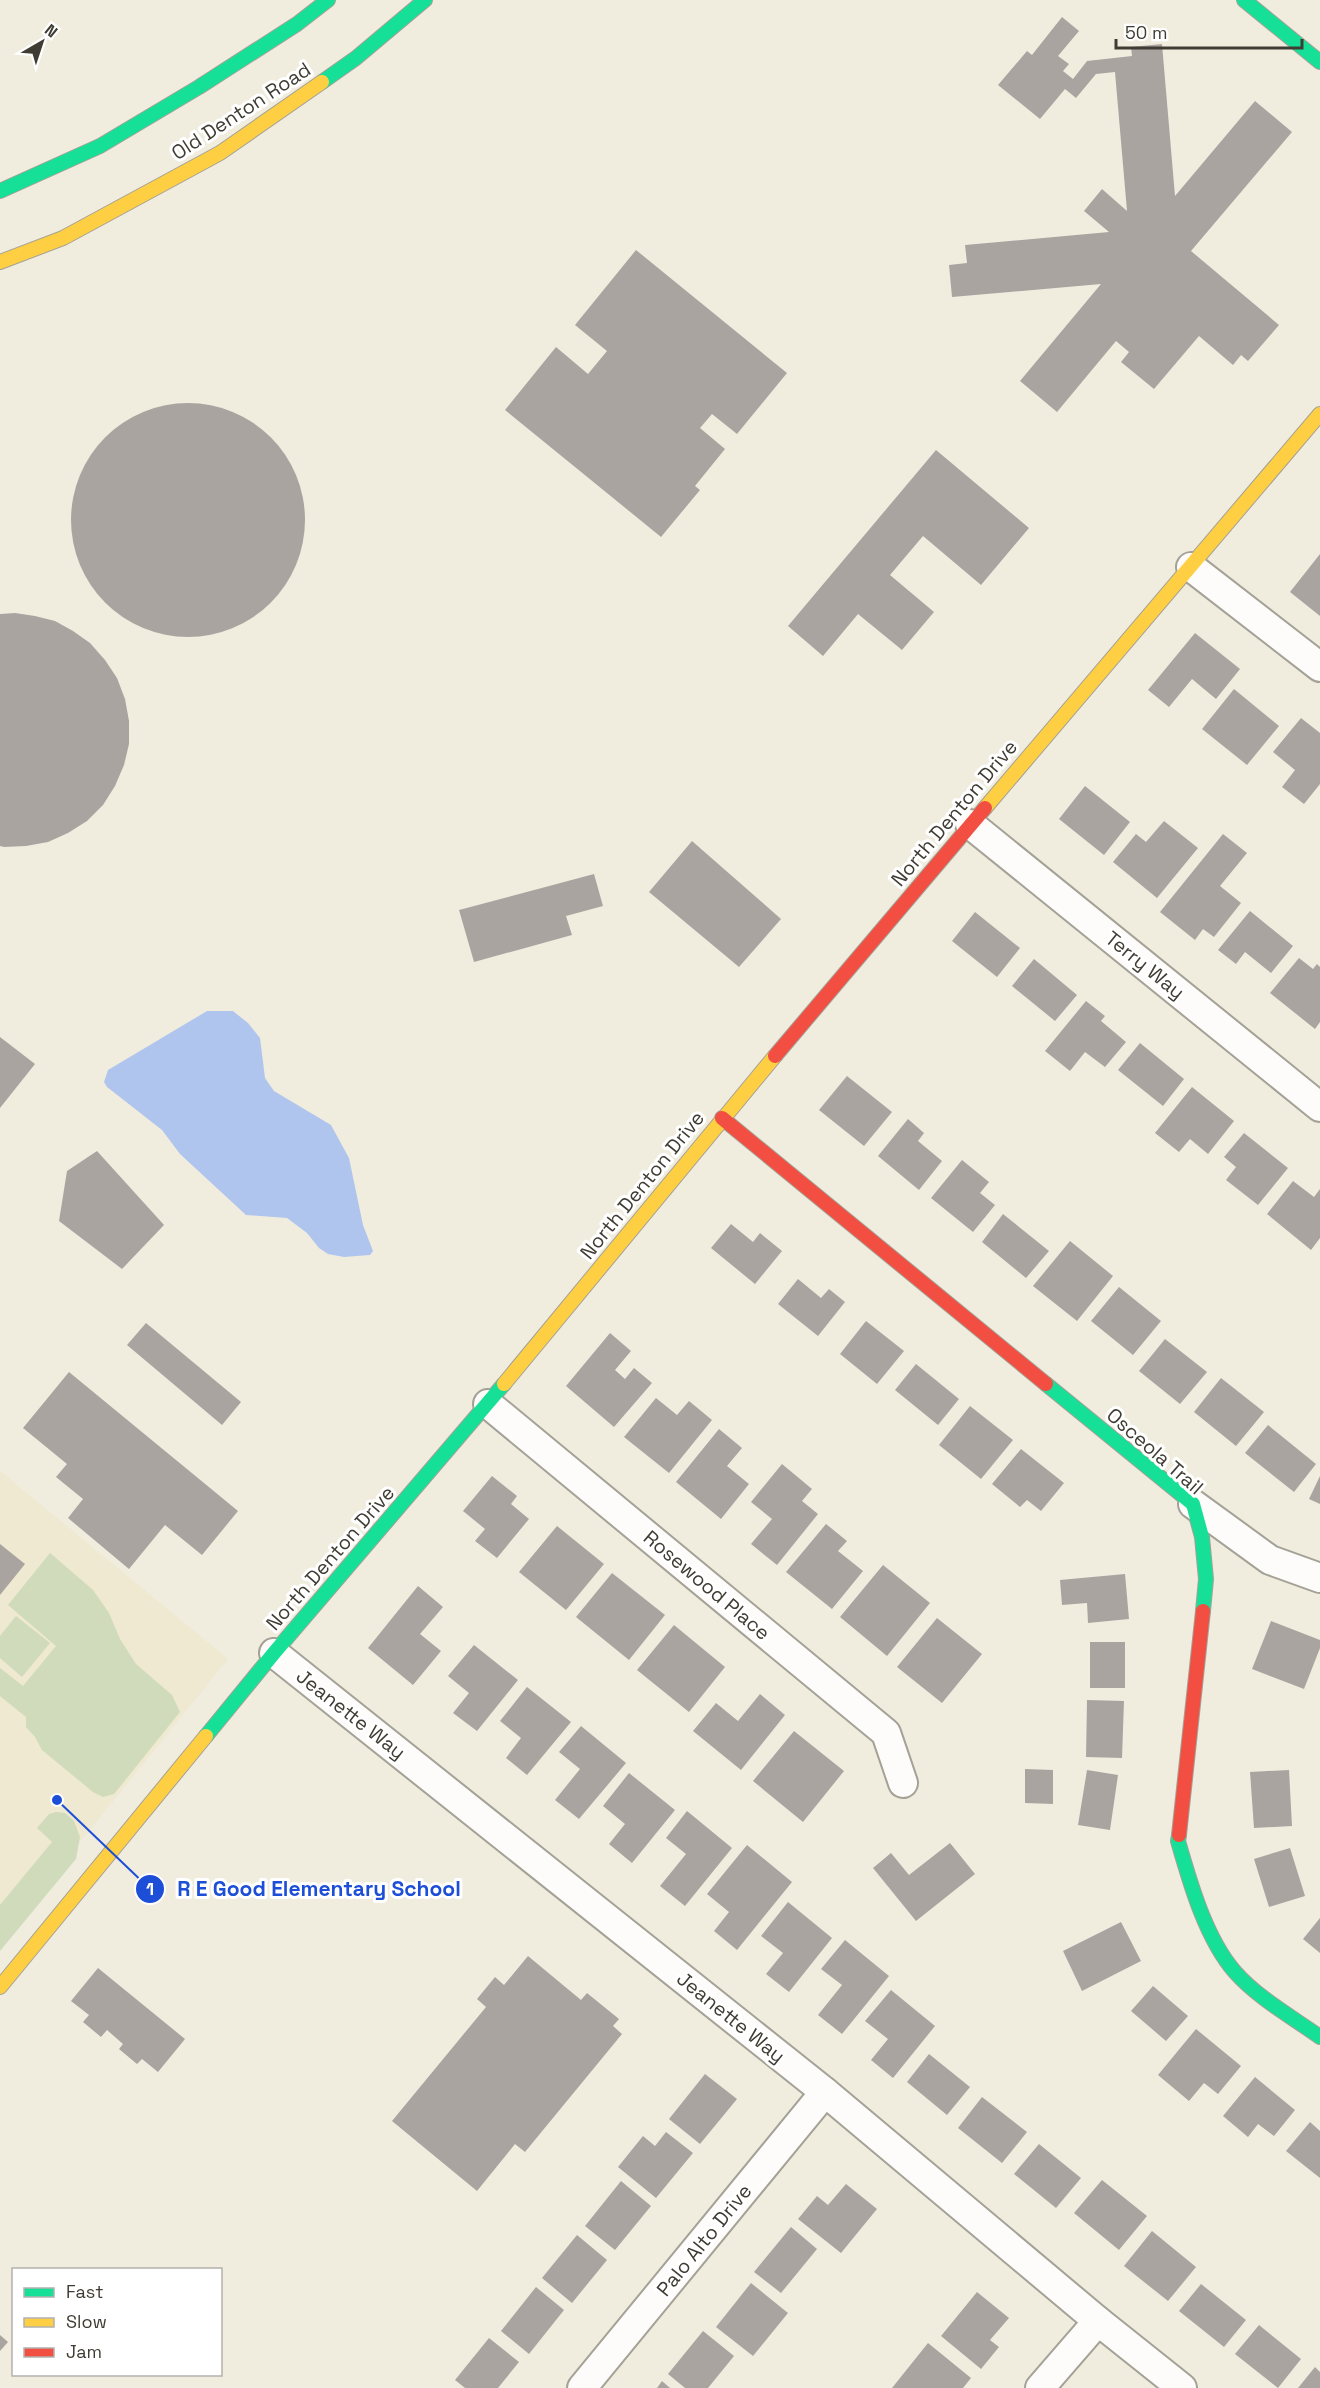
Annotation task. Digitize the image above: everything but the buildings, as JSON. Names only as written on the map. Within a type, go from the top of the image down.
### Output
[{"type":"street","points":[[0,191],[100,146],[219,75],[297,24],[328,0]]},
{"type":"street","name":"Old Denton Road","points":[[0,262],[63,238],[220,153],[356,58],[425,0]]},
{"type":"street","points":[[1244,0],[1320,62]]},
{"type":"street","name":"North Denton Drive","points":[[0,1987],[274,1653],[488,1404],[722,1118],[1320,414]]},
{"type":"street","points":[[1191,567],[1320,667]]},
{"type":"street","name":"Terry Way","points":[[970,824],[1320,1107]]},
{"type":"street","name":"Osceola Trail","points":[[722,1118],[1193,1504],[1202,1537],[1206,1579],[1178,1841],[1192,1891],[1215,1940],[1235,1971],[1272,2004],[1320,2037]]},
{"type":"street","name":"Rosewood Place","points":[[488,1404],[886,1732],[903,1783]]},
{"type":"street","points":[[1193,1504],[1270,1560],[1320,1578]]},
{"type":"street","name":"Jeanette Way","points":[[274,1653],[825,2092],[1098,2321],[1182,2388]]},
{"type":"street","name":"Palo Alto Drive","points":[[582,2388],[825,2092]]},
{"type":"street","points":[[1040,2388],[1098,2321]]},
{"type":"shaded area","points":[[0,1471],[228,1659],[0,1941]]},
{"type":"green space","points":[[50,1553],[93,1590],[109,1613],[120,1639],[136,1664],[172,1695],[180,1712],[114,1794],[103,1797],[93,1792],[42,1750],[26,1727],[26,1717],[0,1696],[0,1668],[23,1686],[56,1646],[8,1605]]},
{"type":"green space","points":[[16,1616],[50,1643],[22,1677],[0,1658],[0,1636]]},
{"type":"green space","points":[[65,1813],[74,1821],[80,1837],[76,1859],[0,1951],[0,1905],[52,1842],[37,1828],[49,1814]]},
{"type":"water","points":[[207,1011],[233,1011],[248,1023],[260,1038],[265,1078],[274,1091],[331,1125],[349,1158],[363,1225],[373,1251],[370,1255],[344,1257],[328,1254],[319,1248],[307,1233],[287,1218],[246,1215],[180,1154],[162,1130],[107,1087],[104,1082],[108,1070]]},
{"type":"traffic: fast","points":[[0,191],[100,146],[199,87],[297,24],[328,0]]},
{"type":"traffic: fast","points":[[322,82],[356,58],[425,0]]},
{"type":"traffic: fast","points":[[1244,0],[1320,62]]},
{"type":"traffic: fast","points":[[206,1736],[504,1384]]},
{"type":"traffic: fast","points":[[1046,1384],[1193,1504],[1202,1537],[1206,1579],[1203,1611]]},
{"type":"traffic: fast","points":[[1179,1835],[1178,1841],[1200,1910],[1225,1959],[1254,1990],[1320,2037]]},
{"type":"traffic: slow","points":[[0,262],[63,238],[220,153],[322,82]]},
{"type":"traffic: slow","points":[[985,808],[1320,414]]},
{"type":"traffic: slow","points":[[504,1384],[775,1056]]},
{"type":"traffic: slow","points":[[0,1987],[206,1736]]},
{"type":"traffic: jam","points":[[775,1056],[985,808]]},
{"type":"traffic: jam","points":[[722,1118],[1046,1384]]},
{"type":"traffic: jam","points":[[1179,1835],[1203,1611]]},
{"type":"place","name":"R E Good Elementary School","points":[[57,1800]]}]
